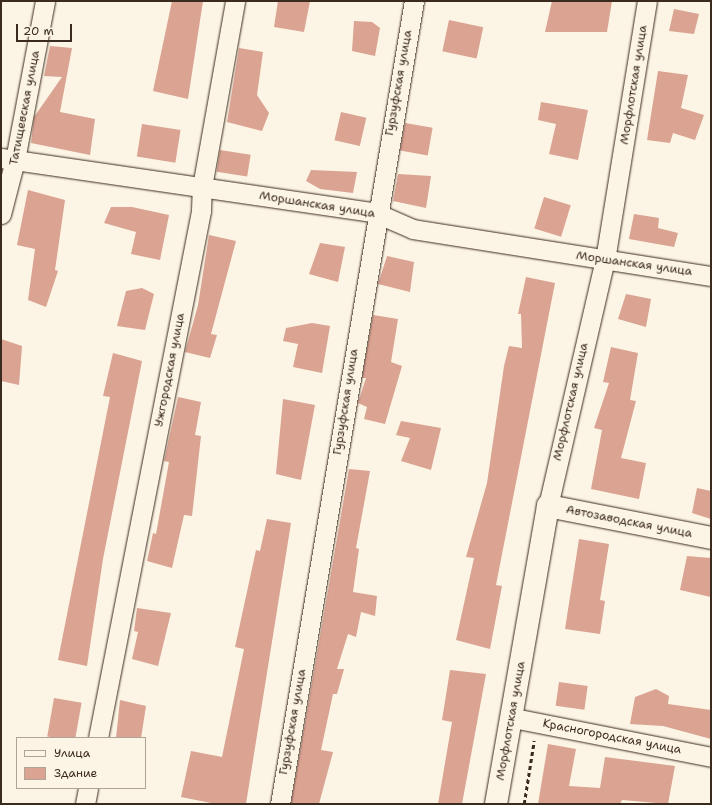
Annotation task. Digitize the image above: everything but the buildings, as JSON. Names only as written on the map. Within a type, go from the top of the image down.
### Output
[{"type":"street","name":"Татищевская улица","points":[[1,214],[8,159],[45,1]]},
{"type":"street","name":"Ужгородская улица","points":[[98,737],[201,211],[202,187],[235,1]]},
{"type":"street","name":"Гурзуфская улица","points":[[280,804],[376,213],[414,1]]},
{"type":"street","name":"Морфлотская улица","points":[[496,804],[513,718],[548,506],[605,260],[647,1]]},
{"type":"street","name":"Моршанская улица","points":[[8,159],[376,213],[413,230],[711,276]]},
{"type":"street","name":"Автозаводская улица","points":[[548,506],[711,538]]},
{"type":"street","name":"Красногородская улица","points":[[513,718],[711,757]]},
{"type":"street","points":[[85,804],[88,789]]},
{"type":"path","points":[[524,804],[538,723]]}]
